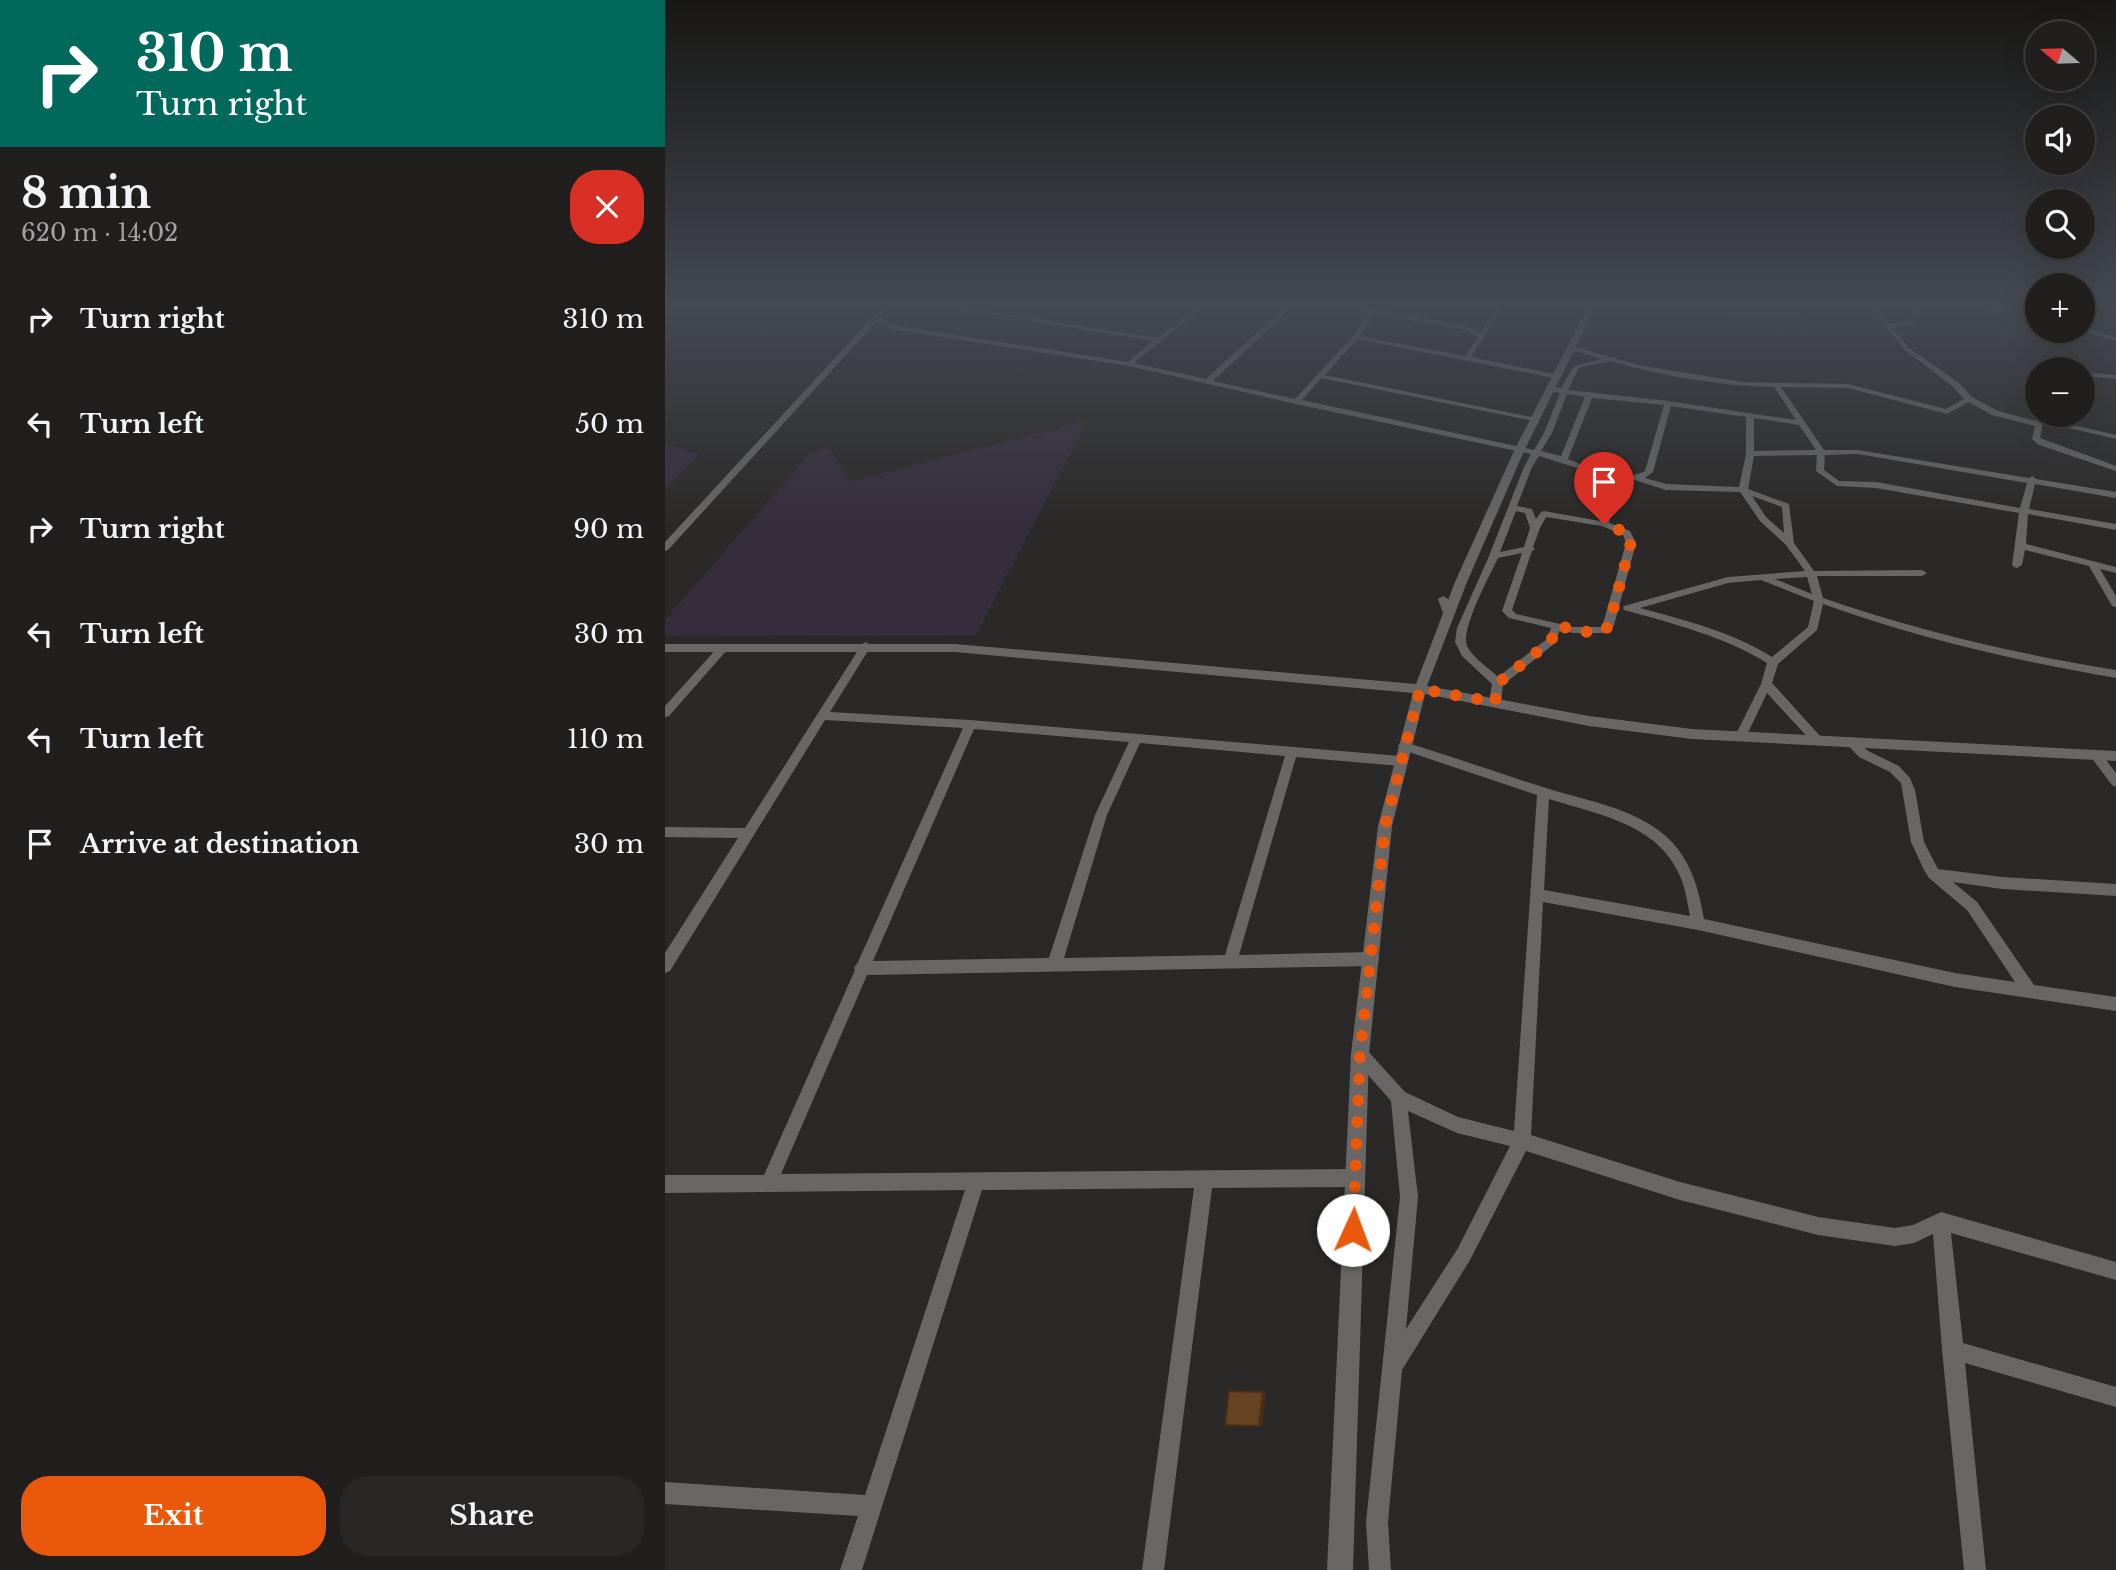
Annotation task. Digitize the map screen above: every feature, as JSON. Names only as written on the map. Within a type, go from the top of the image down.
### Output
[{"type":"street","points":[[665,548],[819,379]]},
{"type":"street","points":[[1196,379],[1564,460],[1587,471],[1636,478],[1666,486],[1743,490],[1786,506],[1789,543]]},
{"type":"street","points":[[1208,382],[1211,379]]},
{"type":"street","points":[[1296,402],[1317,379]]},
{"type":"street","points":[[1336,379],[1536,420]]},
{"type":"street","points":[[1340,1570],[1360,1054],[1385,826],[1420,689],[1448,616],[1519,451],[1555,379]]},
{"type":"street","points":[[1498,683],[1478,668],[1459,642],[1462,628],[1494,556],[1528,467],[1537,454],[1571,379]]},
{"type":"street","points":[[1722,379],[1777,386],[1848,386],[1947,412],[1969,399]]},
{"type":"street","points":[[1949,379],[1969,399],[1995,413],[2025,417]]},
{"type":"street","points":[[1777,386],[1821,451],[1819,471],[1837,483],[1876,485],[2116,527]]},
{"type":"street","points":[[1551,389],[1668,403],[1802,424]]},
{"type":"street","points":[[1564,460],[1589,395]]},
{"type":"street","points":[[1636,478],[1649,472],[1668,403]]},
{"type":"street","points":[[1741,736],[1766,684],[1773,662],[1813,628],[1819,600],[1811,573],[1789,543],[1763,519],[1743,490],[1750,454],[1750,417]]},
{"type":"street","points":[[2038,427],[2036,439],[2042,443],[2116,470]]},
{"type":"street","points":[[2073,427],[2116,437]]},
{"type":"street","points":[[1750,454],[1858,452],[2116,495]]},
{"type":"street","points":[[1604,524],[1617,477]]},
{"type":"street","points":[[2017,565],[2024,510],[2032,479]]},
{"type":"street","points":[[1513,508],[1604,524],[1627,533],[1631,542],[1609,625],[1600,632],[1557,626],[1513,616],[1507,611],[1535,528],[1544,514]]},
{"type":"street","points":[[1529,511],[1535,528]]},
{"type":"street","points":[[2021,546],[2116,570]]},
{"type":"street","points":[[1494,556],[1530,549]]},
{"type":"street","points":[[2093,565],[2116,604]]},
{"type":"street","points":[[1628,608],[1728,580],[1765,579],[1811,573],[1922,573]]},
{"type":"street","points":[[1765,579],[1819,600],[2054,664],[2116,674]]},
{"type":"street","points":[[1443,600],[1448,616]]},
{"type":"street","points":[[1614,606],[1679,622],[1752,649],[1773,662]]},
{"type":"street","points":[[1495,702],[1498,683],[1551,641],[1557,626]]},
{"type":"street","points":[[665,966],[866,646]]},
{"type":"street","points":[[665,648],[866,646],[967,649],[1420,689],[1631,727],[1741,736],[2116,756]]},
{"type":"street","points":[[665,713],[723,648]]},
{"type":"street","points":[[1766,684],[1817,740]]},
{"type":"street","points":[[822,716],[970,724],[1291,754],[1402,753],[1543,792],[1632,822],[1663,842],[1677,856],[1691,884],[1698,924]]},
{"type":"street","points":[[769,1182],[970,724]]},
{"type":"street","points":[[1055,963],[1094,833],[1136,739]]},
{"type":"street","points":[[1850,741],[1860,755],[1893,768],[1908,783],[1916,842],[1921,857],[1934,874],[1972,906],[2030,991]]},
{"type":"street","points":[[1230,961],[1291,754]]},
{"type":"street","points":[[2095,754],[2116,782]]},
{"type":"street","points":[[1391,1369],[1464,1254],[1522,1141],[1543,792]]},
{"type":"street","points":[[665,832],[748,833]]},
{"type":"street","points":[[1934,874],[2002,883],[2116,890]]},
{"type":"street","points":[[1537,895],[1698,924],[1955,981],[2116,1004]]},
{"type":"street","points":[[861,968],[1371,959]]},
{"type":"street","points":[[1360,1054],[1399,1098],[1466,1128],[1522,1141],[1680,1191],[1818,1226],[1895,1237],[1914,1234],[1941,1221],[2116,1271]]},
{"type":"street","points":[[1380,1570],[1377,1522],[1409,1197],[1399,1098]]},
{"type":"street","points":[[665,1184],[1355,1178]]},
{"type":"street","points":[[1153,1570],[1204,1180]]},
{"type":"street","points":[[852,1570],[976,1182]]},
{"type":"street","points":[[1941,1221],[1975,1570]]},
{"type":"street","points":[[1952,1350],[2116,1397]]},
{"type":"street","points":[[665,1493],[871,1506]]},
{"type":"shaded area","points":[[1087,421],[976,635],[665,636],[665,620],[809,454],[829,447],[850,481]]},
{"type":"shaded area","points":[[665,444],[699,455],[665,490]]},
{"type":"building","points":[[1229,1391],[1263,1392],[1259,1426],[1225,1425]]},
{"type":"route","points":[[1353,1230],[1360,1054],[1385,826],[1420,689],[1495,702],[1498,683],[1511,670],[1551,641],[1557,626],[1588,632],[1605,630],[1609,625],[1631,542],[1627,533],[1604,524]]}]
